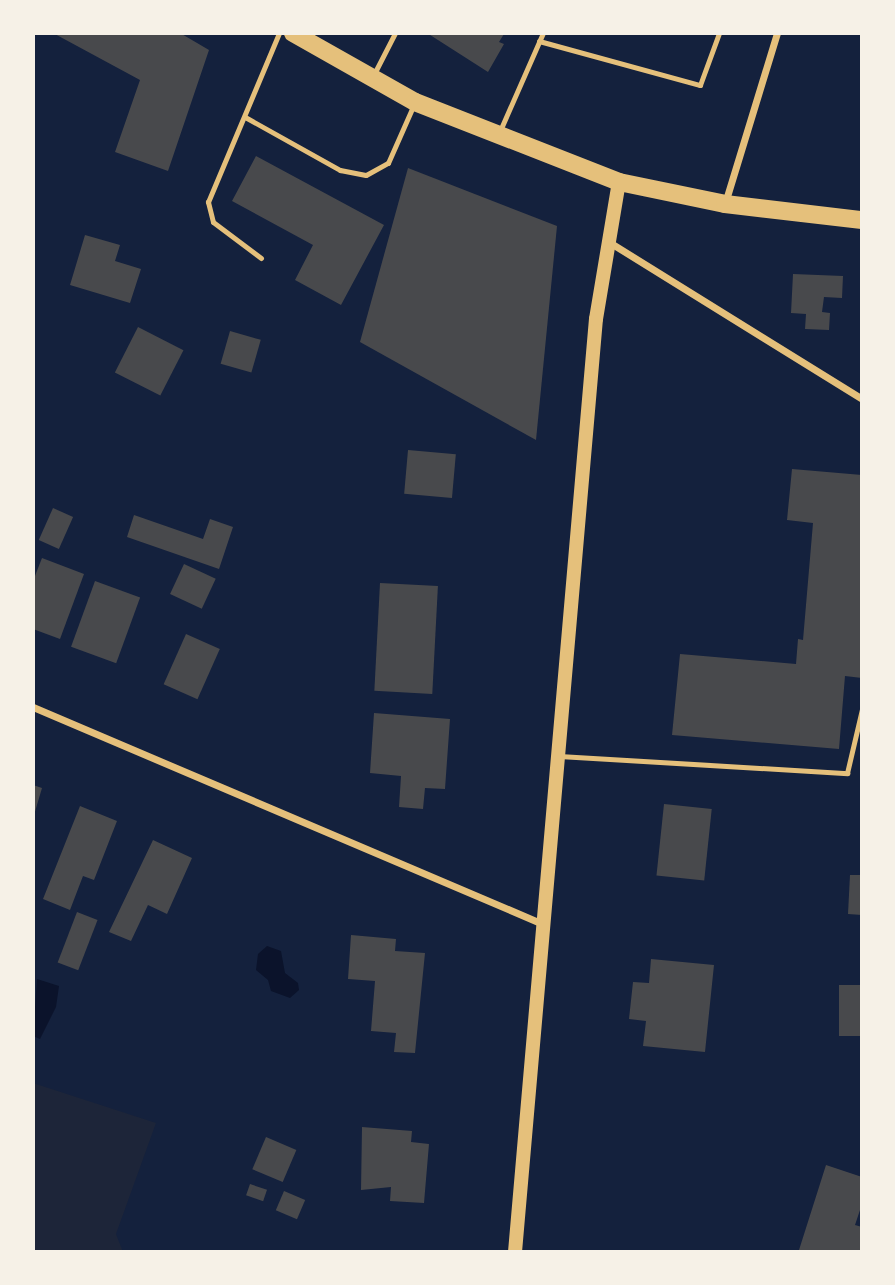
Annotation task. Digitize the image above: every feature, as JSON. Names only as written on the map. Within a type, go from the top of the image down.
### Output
[{"type":"main road","points":[[293,33],[370,79],[415,102],[619,182],[724,204],[862,220]]},
{"type":"main road","points":[[515,1252],[596,318],[619,182]]},
{"type":"street","points":[[724,204],[777,33]]},
{"type":"street","points":[[609,242],[862,399]]},
{"type":"street","points":[[33,707],[543,923]]},
{"type":"lane","points":[[261,258],[213,222],[208,202],[279,33]]},
{"type":"lane","points":[[370,79],[396,33]]},
{"type":"lane","points":[[498,136],[543,33]]},
{"type":"lane","points":[[539,41],[700,85],[719,33]]},
{"type":"lane","points":[[245,117],[340,170],[366,175],[388,163],[415,102]]},
{"type":"lane","points":[[559,756],[847,773],[853,766],[862,709]]},
{"type":"shaded area","points":[[267,946],[281,951],[285,973],[298,983],[299,990],[290,998],[271,991],[268,980],[256,970],[258,954]]},
{"type":"shaded area","points":[[37,979],[59,986],[56,1007],[40,1039],[33,1036]]},
{"type":"shaded area","points":[[33,1083],[156,1123],[116,1234],[123,1252],[33,1252]]},
{"type":"building","points":[[53,33],[180,33],[209,50],[168,171],[115,152],[140,80]]},
{"type":"building","points":[[427,33],[510,33],[504,34],[499,42],[504,44],[488,72]]},
{"type":"building","points":[[256,156],[384,225],[341,305],[295,280],[313,245],[232,201]]},
{"type":"building","points":[[408,168],[557,226],[536,440],[360,342]]},
{"type":"building","points":[[85,235],[120,245],[115,261],[141,269],[130,303],[70,285]]},
{"type":"building","points":[[793,274],[843,276],[842,298],[824,297],[822,312],[830,313],[829,330],[805,329],[806,314],[791,313]]},
{"type":"building","points":[[138,327],[183,350],[160,396],[115,372]]},
{"type":"building","points":[[230,331],[261,340],[251,373],[221,364]]},
{"type":"building","points":[[408,450],[456,454],[452,498],[404,494]]},
{"type":"building","points":[[792,469],[862,475],[862,678],[845,676],[839,749],[672,735],[680,654],[796,664],[798,639],[803,640],[813,523],[787,520]]},
{"type":"building","points":[[53,508],[73,517],[59,549],[39,540]]},
{"type":"building","points":[[134,515],[203,539],[210,519],[233,527],[219,569],[127,537]]},
{"type":"building","points":[[42,558],[84,574],[60,639],[33,629],[33,581]]},
{"type":"building","points":[[184,564],[216,579],[202,609],[170,594]]},
{"type":"building","points":[[95,581],[140,597],[116,663],[71,647]]},
{"type":"building","points":[[380,583],[438,586],[432,694],[374,691]]},
{"type":"building","points":[[186,634],[220,649],[197,699],[164,684]]},
{"type":"building","points":[[374,713],[450,719],[445,789],[425,788],[423,809],[399,807],[401,776],[370,773]]},
{"type":"building","points":[[33,785],[42,788],[34,815],[33,815]]},
{"type":"building","points":[[664,804],[712,809],[704,881],[656,876]]},
{"type":"building","points":[[80,806],[117,821],[94,880],[83,876],[70,910],[43,899]]},
{"type":"building","points":[[153,840],[192,858],[167,914],[148,905],[131,941],[109,932]]},
{"type":"building","points":[[850,875],[862,875],[862,915],[848,914]]},
{"type":"building","points":[[77,912],[98,920],[78,970],[58,962]]},
{"type":"building","points":[[351,935],[396,939],[395,951],[425,953],[415,1053],[394,1052],[396,1033],[371,1031],[375,981],[348,979]]},
{"type":"building","points":[[651,959],[714,965],[705,1052],[643,1046],[646,1021],[629,1019],[633,982],[649,983]]},
{"type":"building","points":[[839,985],[862,985],[862,1036],[839,1036]]},
{"type":"building","points":[[362,1127],[412,1131],[411,1142],[429,1144],[424,1203],[390,1201],[391,1187],[361,1190]]},
{"type":"building","points":[[266,1137],[296,1150],[283,1182],[252,1169]]},
{"type":"building","points":[[826,1165],[862,1177],[862,1204],[855,1225],[862,1227],[862,1252],[799,1250]]},
{"type":"building","points":[[250,1184],[267,1190],[263,1201],[246,1195]]},
{"type":"building","points":[[284,1191],[305,1200],[297,1219],[276,1210]]}]
